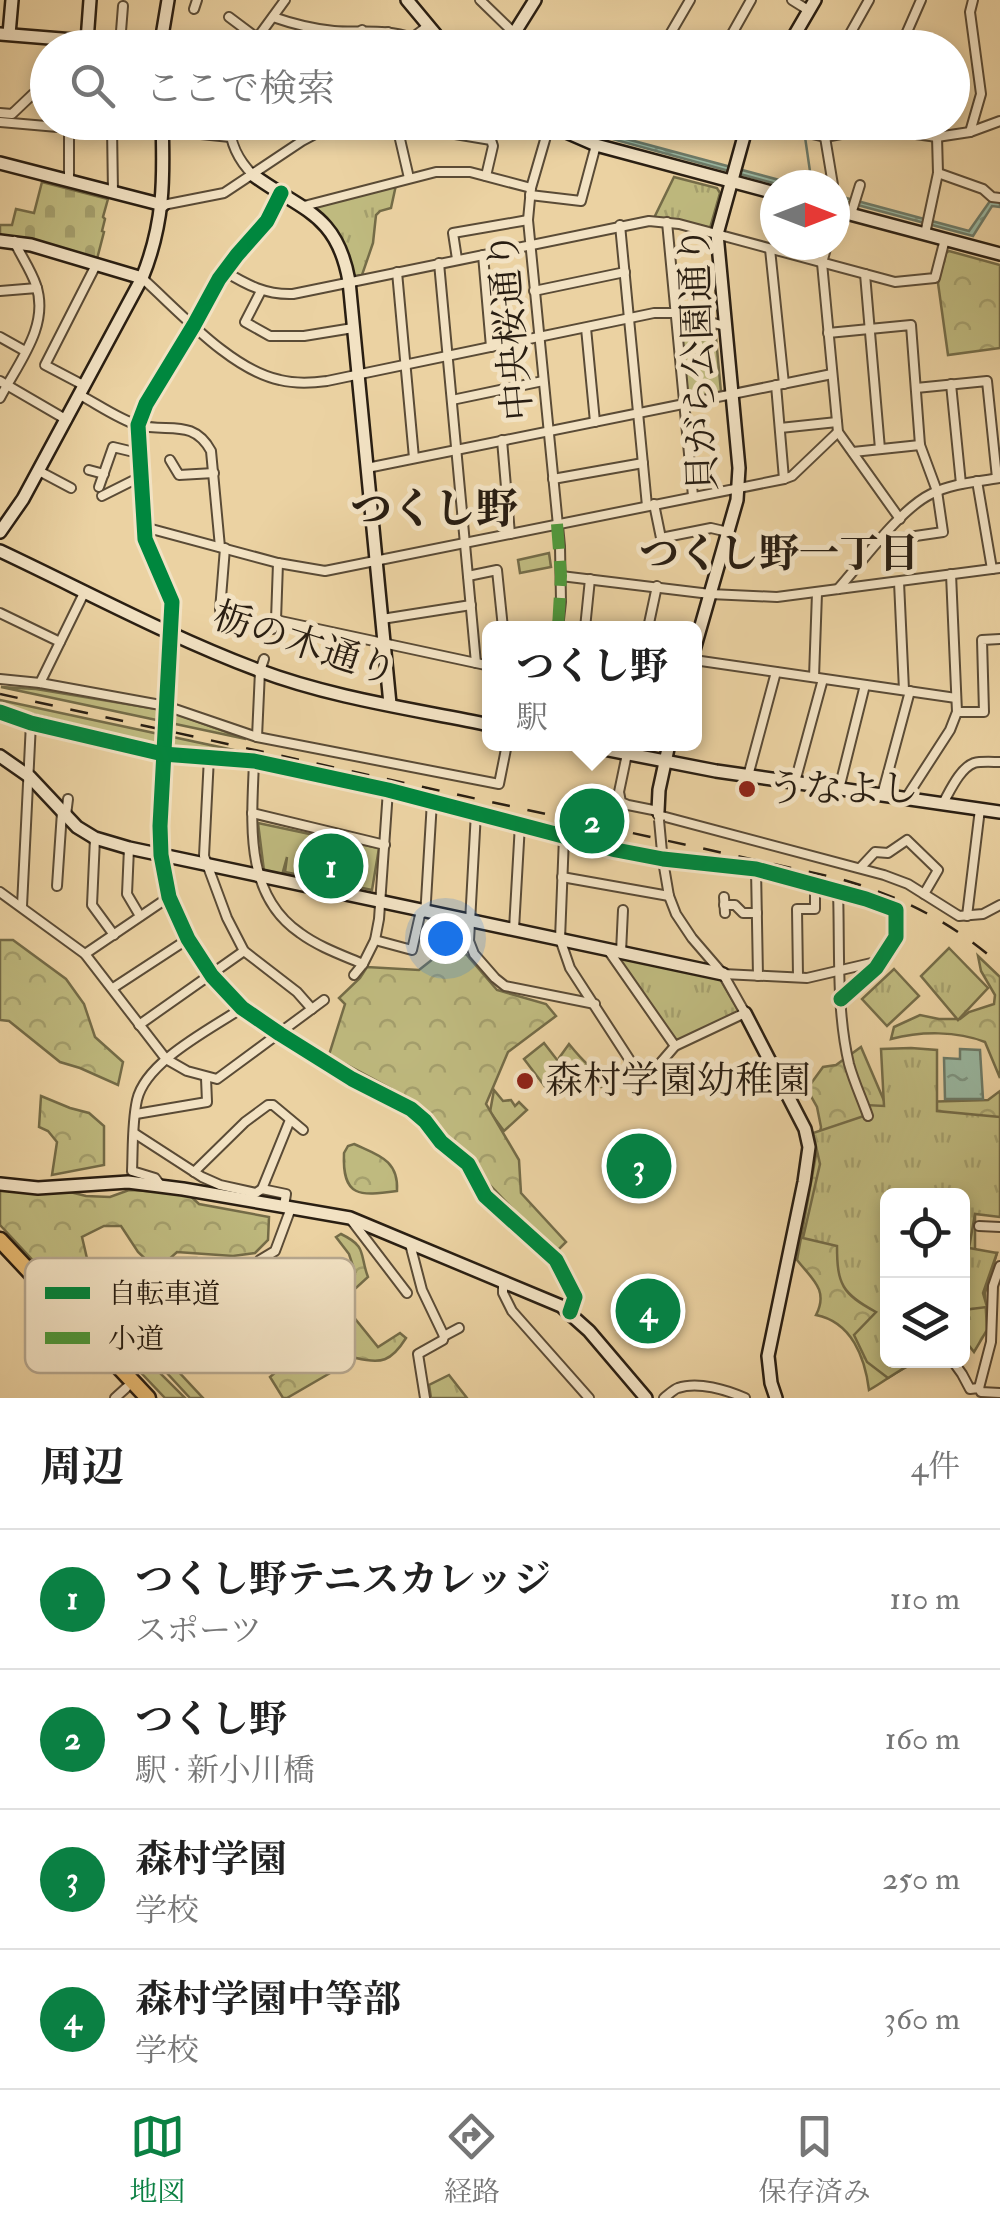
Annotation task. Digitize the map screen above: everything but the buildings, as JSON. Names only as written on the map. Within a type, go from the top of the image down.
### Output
[{"type":"highway","points":[[0,1240],[25,1267]]},
{"type":"highway","points":[[0,1253],[25,1281]]},
{"type":"highway","points":[[106,1373],[126,1395]]},
{"type":"highway","points":[[124,1373],[148,1398]]},
{"type":"street","points":[[12,0],[4,34],[30,36]]},
{"type":"street","points":[[88,30],[90,0]]},
{"type":"street","points":[[163,30],[168,0]]},
{"type":"street","points":[[264,30],[285,0]]},
{"type":"street","points":[[406,0],[431,30]]},
{"type":"street","points":[[480,0],[511,30]]},
{"type":"street","points":[[516,30],[534,0]]},
{"type":"street","points":[[672,30],[690,0]]},
{"type":"street","points":[[734,30],[751,0]]},
{"type":"street","points":[[792,0],[812,5],[797,30]]},
{"type":"street","points":[[852,30],[869,0]]},
{"type":"street","points":[[908,30],[922,0]]},
{"type":"street","points":[[970,132],[981,94],[970,12],[973,0]]},
{"type":"street","points":[[121,30],[123,6]]},
{"type":"street","points":[[273,17],[329,30]]},
{"type":"street","points":[[228,18],[246,30]]},
{"type":"street","points":[[423,30],[428,26]]},
{"type":"street","points":[[0,113],[12,114],[30,97]]},
{"type":"street","points":[[970,132],[1000,121]]},
{"type":"street","points":[[0,122],[30,125]]},
{"type":"street","points":[[69,140],[70,180]]},
{"type":"street","points":[[112,140],[113,192]]},
{"type":"street","points":[[0,532],[23,500],[142,278],[154,246],[162,204],[162,140]]},
{"type":"street","points":[[233,140],[238,158],[254,175],[304,206],[329,228],[344,258],[390,704]]},
{"type":"street","points":[[0,164],[162,204],[215,196],[234,188],[306,140]]},
{"type":"street","points":[[400,140],[408,178]]},
{"type":"street","points":[[486,176],[491,140]]},
{"type":"street","name":"中央桜通り","points":[[542,140],[528,220],[558,524],[558,621]]},
{"type":"street","points":[[304,206],[454,170],[486,176],[531,192],[581,200],[596,140]]},
{"type":"street","points":[[602,140],[760,190]]},
{"type":"street","name":"貝がら公園通り","points":[[702,622],[738,487],[718,234],[743,140]]},
{"type":"street","points":[[826,140],[831,170]]},
{"type":"street","points":[[926,234],[938,172],[938,140]]},
{"type":"street","points":[[938,172],[1000,198]]},
{"type":"street","points":[[854,206],[860,185]]},
{"type":"street","points":[[166,711],[170,594],[149,550],[144,526],[138,425],[146,404],[224,272],[267,221],[281,193]]},
{"type":"street","points":[[850,207],[926,234],[1000,254]]},
{"type":"street","points":[[457,259],[453,234],[528,220]]},
{"type":"street","points":[[224,272],[261,291],[294,294],[649,221],[760,246]]},
{"type":"street","points":[[667,222],[693,496]]},
{"type":"street","points":[[620,225],[643,462],[661,538],[711,528],[728,532]]},
{"type":"street","points":[[0,240],[142,278],[240,362],[281,380],[310,383],[358,375],[654,313],[676,313],[725,326]]},
{"type":"street","points":[[811,260],[895,282],[934,278],[945,240]]},
{"type":"street","points":[[0,398],[3,383],[38,326],[40,304],[37,288],[14,242]]},
{"type":"street","points":[[482,254],[491,347]]},
{"type":"street","points":[[771,260],[784,478]]},
{"type":"street","points":[[823,260],[838,427],[900,519]]},
{"type":"street","points":[[439,263],[476,663]]},
{"type":"street","points":[[96,264],[45,365],[138,425],[186,429],[203,438],[211,451],[222,547],[220,610]]},
{"type":"street","points":[[398,272],[414,458]]},
{"type":"street","points":[[534,291],[625,272]]},
{"type":"street","points":[[864,274],[880,449]]},
{"type":"street","points":[[0,291],[37,288]]},
{"type":"street","points":[[261,291],[245,322],[270,336],[354,328]]},
{"type":"street","points":[[828,333],[910,325],[920,445],[936,491],[944,532],[881,540]]},
{"type":"street","points":[[586,328],[595,422]]},
{"type":"street","points":[[0,337],[26,351]]},
{"type":"street","points":[[367,468],[832,374]]},
{"type":"street","points":[[838,589],[915,504],[936,491],[998,478],[988,380],[916,388]]},
{"type":"street","points":[[452,400],[543,381]]},
{"type":"street","points":[[3,383],[66,420]]},
{"type":"street","points":[[952,384],[962,484]]},
{"type":"street","points":[[990,403],[1000,402]]},
{"type":"street","points":[[780,428],[838,427]]},
{"type":"street","points":[[144,526],[278,563],[325,571],[792,476],[838,427]]},
{"type":"street","points":[[502,440],[510,534]]},
{"type":"street","points":[[852,452],[920,445]]},
{"type":"street","points":[[138,453],[113,447],[101,492],[140,477]]},
{"type":"street","points":[[170,460],[179,475],[214,474]]},
{"type":"street","points":[[553,479],[643,462]]},
{"type":"street","points":[[89,470],[104,474]]},
{"type":"street","points":[[39,471],[71,488]]},
{"type":"street","points":[[561,576],[764,598],[996,568],[977,482]]},
{"type":"street","name":"栃の木通り","points":[[0,551],[171,631],[330,692],[482,723]]},
{"type":"street","points":[[278,563],[274,625],[482,664]]},
{"type":"street","points":[[468,576],[497,570],[502,621]]},
{"type":"street","points":[[906,798],[950,730],[957,712],[951,574]]},
{"type":"street","points":[[586,621],[590,578]]},
{"type":"street","points":[[882,795],[907,690],[899,582]]},
{"type":"street","points":[[650,621],[657,586]]},
{"type":"street","points":[[40,683],[84,591]]},
{"type":"street","points":[[795,782],[819,678],[817,593]]},
{"type":"street","points":[[382,619],[471,605]]},
{"type":"street","points":[[0,614],[60,642]]},
{"type":"street","points":[[957,712],[984,712],[982,640],[1000,640]]},
{"type":"street","points":[[702,661],[956,698]]},
{"type":"street","points":[[257,737],[262,665]]},
{"type":"street","points":[[748,776],[776,672]]},
{"type":"street","points":[[0,679],[40,683],[166,711],[257,737],[500,784],[507,751]]},
{"type":"street","points":[[839,788],[865,684]]},
{"type":"street","points":[[0,712],[163,754],[254,761],[388,790],[564,836],[756,870],[896,910],[896,937],[876,968],[841,999]]},
{"type":"street","points":[[22,906],[31,722]]},
{"type":"street","points":[[164,742],[160,854],[169,897],[212,976],[242,1008],[280,1034],[352,1079],[412,1109],[425,1121],[441,1142],[468,1164],[485,1196],[556,1260],[574,1297],[570,1312]]},
{"type":"street","points":[[612,751],[748,776],[1000,812]]},
{"type":"street","points":[[667,751],[658,790],[658,815],[669,896],[683,926],[722,974],[745,1013],[805,1129],[809,1148],[768,1356],[776,1398]]},
{"type":"street","points":[[627,754],[619,792],[621,802],[628,806],[884,874],[959,916],[982,914],[1000,904]]},
{"type":"street","points":[[0,756],[30,776],[77,826],[96,838],[129,848],[722,974],[806,978],[880,961]]},
{"type":"street","points":[[209,757],[204,856],[227,918],[244,951],[298,992],[312,1009]]},
{"type":"street","points":[[254,761],[252,834],[258,875],[269,899],[295,930],[363,964]]},
{"type":"street","points":[[943,804],[968,766],[1000,762]]},
{"type":"street","points":[[354,975],[375,940],[388,790]]},
{"type":"street","points":[[58,886],[68,798]]},
{"type":"street","points":[[375,940],[412,950],[420,915],[425,910],[432,801]]},
{"type":"street","points":[[967,916],[980,809]]},
{"type":"street","points":[[476,812],[471,948],[505,986],[595,1004]]},
{"type":"street","points":[[252,813],[385,844]]},
{"type":"street","points":[[514,929],[520,824]]},
{"type":"street","points":[[564,836],[560,939],[570,968],[644,1082],[675,1046],[745,1013]]},
{"type":"street","points":[[96,838],[92,905],[114,935]]},
{"type":"street","points":[[861,868],[876,852],[888,853],[907,840],[938,870],[924,894]]},
{"type":"street","points":[[129,848],[127,894],[140,916]]},
{"type":"street","points":[[756,870],[758,976]]},
{"type":"street","points":[[562,877],[669,896]]},
{"type":"street","points":[[798,976],[797,910],[816,909],[815,885]]},
{"type":"street","points":[[838,891],[841,999],[849,1062],[868,1116]]},
{"type":"street","points":[[0,892],[85,954],[166,1059],[206,1078],[216,1079],[324,1000]]},
{"type":"street","points":[[85,954],[169,897]]},
{"type":"street","points":[[724,905],[735,906],[744,913],[757,913]]},
{"type":"street","points":[[623,910],[614,951],[675,1046]]},
{"type":"street","points":[[113,988],[188,938]]},
{"type":"street","points":[[139,1025],[244,951]]},
{"type":"street","points":[[160,1186],[155,1178],[132,1171],[138,1097],[146,1081],[166,1059],[242,1008]]},
{"type":"street","points":[[136,1114],[207,1102],[206,1078]]},
{"type":"street","points":[[194,1172],[268,1105],[303,1130]]},
{"type":"street","points":[[134,1133],[220,1185],[256,1193],[262,1189],[290,1120]]},
{"type":"street","points":[[0,1184],[38,1188],[128,1182],[350,1218],[561,1306],[646,1398]]},
{"type":"street","points":[[262,1189],[286,1194],[287,1207],[275,1251],[263,1258]]},
{"type":"street","points":[[350,1218],[407,1293]]},
{"type":"street","points":[[979,1226],[1000,1226]]},
{"type":"street","points":[[410,1242],[422,1290],[444,1336]]},
{"type":"street","points":[[1000,1266],[991,1342],[980,1388],[981,1392],[1000,1394]]},
{"type":"street","points":[[503,1282],[503,1293],[512,1312],[589,1398]]},
{"type":"street","points":[[425,1398],[418,1354],[459,1328]]},
{"type":"street","points":[[957,1368],[970,1388],[980,1388]]},
{"type":"street","points":[[664,1398],[676,1388],[696,1386],[745,1398]]},
{"type":"green space","points":[[674,177],[717,188],[720,193],[710,228],[654,218]]},
{"type":"green space","points":[[42,182],[108,199],[97,259],[34,240],[0,236],[0,225],[12,225],[16,209],[34,213]]},
{"type":"green space","points":[[396,185],[391,208],[376,215],[373,243],[362,275],[356,276],[341,238],[316,210],[318,206]]},
{"type":"green space","points":[[949,251],[1000,265],[1000,348],[948,355],[938,283]]},
{"type":"green space","points":[[680,319],[715,327],[721,392],[688,399]]},
{"type":"green space","points":[[549,553],[551,567],[520,573],[518,560]]},
{"type":"green space","points":[[1,687],[157,709],[158,716],[174,719],[174,713],[246,739]]},
{"type":"green space","points":[[0,700],[240,753],[173,750],[173,742],[159,738],[158,745],[0,706]]},
{"type":"green space","points":[[258,823],[333,839],[331,860],[336,839],[379,848],[372,890],[285,872],[287,857],[282,875],[264,871]]},
{"type":"green space","points":[[0,940],[13,940],[66,979],[84,1004],[95,1037],[123,1062],[118,1085],[60,1062],[9,1021],[0,1020]]},
{"type":"green space","points":[[949,948],[988,988],[958,1020],[921,976]]},
{"type":"green space","points":[[466,954],[497,990],[546,1004],[556,1016],[508,1052],[486,1104],[519,1160],[521,1193],[566,1242],[555,1253],[443,1136],[432,1118],[390,1088],[329,1055],[345,1004],[339,998],[367,967],[419,970],[438,955]]},
{"type":"green space","points":[[978,956],[1000,977],[1000,1078],[985,1042],[939,1033],[891,1039],[894,1027],[920,1015],[960,1019],[994,1004],[995,995],[981,971]]},
{"type":"green space","points":[[621,957],[720,979],[739,1012],[687,1038],[674,1040],[618,960]]},
{"type":"green space","points":[[894,969],[919,996],[887,1026],[862,999]]},
{"type":"green space","points":[[544,1043],[568,1074],[549,1092],[524,1059]]},
{"type":"green space","points":[[569,1044],[588,1065],[612,1080],[601,1087],[559,1058]]},
{"type":"green space","points":[[861,1047],[885,1103],[988,1100],[1000,1091],[1000,1215],[975,1213],[975,1255],[997,1253],[985,1293],[987,1330],[974,1352],[970,1347],[970,1188],[880,1188],[880,1368],[904,1368],[869,1390],[860,1354],[848,1333],[816,1315],[820,1292],[797,1260],[821,1127],[817,1107],[807,1089],[823,1067],[836,1065]]},
{"type":"green space","points":[[881,1049],[937,1050],[937,1111],[1000,1117],[1000,1217],[975,1214],[970,1242],[970,1188],[880,1188],[880,1368],[904,1368],[888,1378],[867,1362],[854,1335],[876,1312],[844,1286],[838,1270],[837,1246],[803,1238],[820,1164],[813,1133],[870,1114],[866,1105],[884,1106]]},
{"type":"green space","points":[[494,1090],[503,1101],[511,1100],[515,1106],[519,1102],[527,1110],[504,1131],[490,1112]]},
{"type":"green space","points":[[41,1096],[89,1113],[104,1126],[104,1165],[52,1175],[57,1142],[39,1127]]},
{"type":"green space","points":[[354,1144],[391,1165],[397,1191],[363,1193],[350,1186],[344,1153]]},
{"type":"green space","points":[[0,1189],[62,1190],[110,1197],[129,1190],[187,1193],[199,1204],[269,1217],[268,1240],[255,1253],[233,1256],[177,1252],[170,1258],[144,1258],[121,1226],[104,1226],[82,1237],[87,1258],[31,1258],[0,1225]]},
{"type":"green space","points":[[341,1234],[350,1239],[361,1252],[368,1277],[355,1289],[355,1258],[350,1258],[336,1237]]},
{"type":"green space","points":[[970,1248],[997,1253],[983,1293],[987,1307],[970,1309]]},
{"type":"green space","points":[[355,1319],[378,1347],[400,1333],[406,1338],[385,1359],[356,1358]]},
{"type":"green space","points":[[141,1373],[160,1373],[185,1398],[165,1398]]},
{"type":"green space","points":[[167,1373],[180,1373],[203,1398],[190,1398]]},
{"type":"green space","points":[[275,1373],[330,1373],[287,1398],[283,1398],[270,1377]]},
{"type":"green space","points":[[449,1375],[467,1398],[431,1398],[429,1385]]},
{"type":"water","points":[[616,140],[630,140],[760,175],[760,180]]},
{"type":"water","points":[[850,199],[969,231],[990,201],[1000,202],[1000,207],[992,206],[973,236],[850,203]]},
{"type":"water","points":[[960,1049],[980,1050],[983,1099],[945,1099],[944,1058],[960,1059]]},
{"type":"waterway","points":[[805,140],[810,170]]},
{"type":"tunnel","points":[[164,742],[166,716]]},
{"type":"railway","points":[[0,694],[837,878],[924,912],[1000,965]]},
{"type":"marked path","points":[[557,524],[561,576],[558,621]]},
{"type":"cycle path","points":[[281,193],[267,221],[219,279],[146,404],[138,425],[145,539],[172,602],[160,826],[169,897],[188,939],[212,976],[242,1008],[352,1079],[411,1109],[468,1164],[485,1196],[556,1260],[575,1297],[570,1312]]},
{"type":"cycle path","points":[[0,712],[163,754],[254,761],[388,790],[616,850],[756,869],[896,910],[896,937],[876,968],[841,999]]},
{"type":"place","name":"うなよし","points":[[747,789]]},
{"type":"place","name":"つくし野","points":[[592,821]]},
{"type":"place","name":"つくし野テニスカレッジ","points":[[331,866]]},
{"type":"place","name":"森村学園幼稚園","points":[[525,1081]]},
{"type":"place","name":"森村学園","points":[[639,1166]]},
{"type":"place","name":"森村学園中等部","points":[[648,1311]]},
{"type":"district","name":"つくし野","points":[[434,510]]},
{"type":"district","name":"つくし野一丁目","points":[[779,554]]}]
